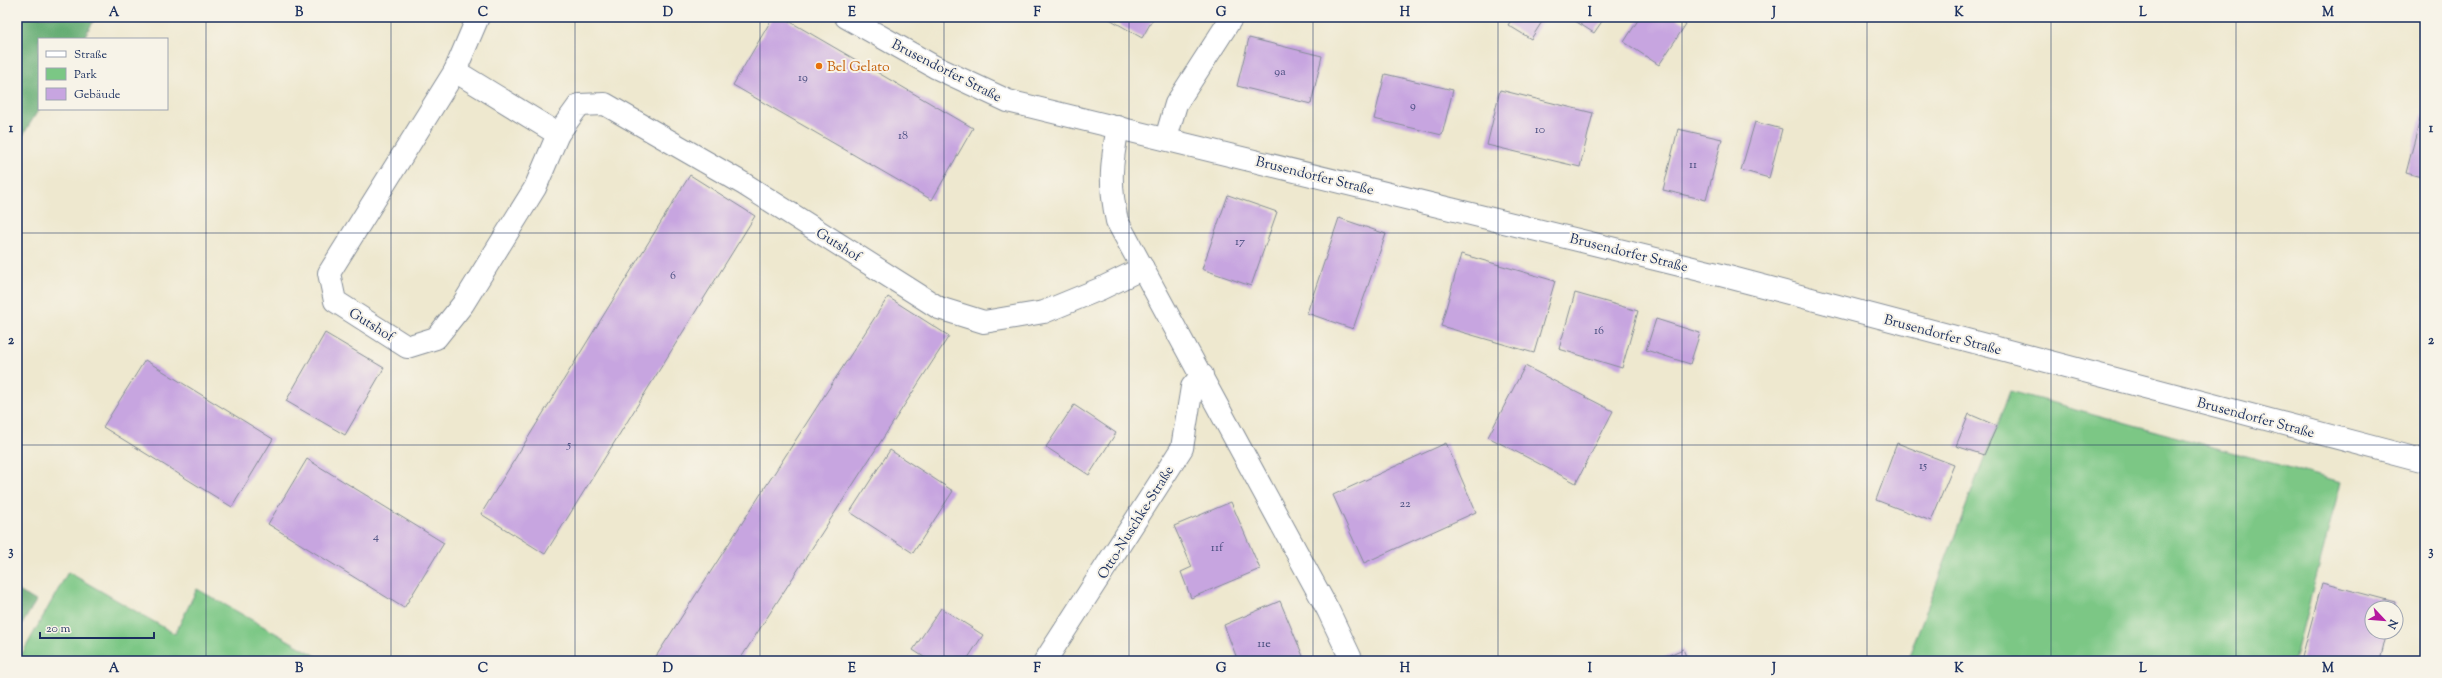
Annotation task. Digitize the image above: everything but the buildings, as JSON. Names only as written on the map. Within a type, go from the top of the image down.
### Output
[{"type":"street","name":"Gutshof","points":[[478,17],[455,71],[329,273],[335,301],[407,347],[436,338],[463,304],[535,188],[558,134],[578,106],[605,104],[744,184],[939,308],[984,322],[1044,312],[1100,289],[1143,268]]},
{"type":"street","name":"Brusendorfer Straße","points":[[846,17],[934,67],[1008,101],[1166,138],[1717,274],[2425,461]]},
{"type":"street","points":[[1166,138],[1176,104],[1232,17]]},
{"type":"street","points":[[455,71],[558,134]]},
{"type":"street","points":[[1118,127],[1112,163],[1111,193],[1117,221],[1202,375],[1328,610],[1352,661]]},
{"type":"street","name":"Otto-Nuschke-Straße","points":[[1046,661],[1182,448],[1192,387],[1202,375]]},
{"type":"green space","points":[[17,17],[96,17],[84,38],[38,38],[38,110],[17,145]]},
{"type":"green space","points":[[2010,391],[2341,482],[2294,661],[1907,661]]},
{"type":"green space","points":[[68,572],[175,634],[197,589],[325,661],[18,661]]},
{"type":"green space","points":[[17,590],[36,601],[17,633]]},
{"type":"place","name":"Bel Gelato","points":[[819,66]]}]
